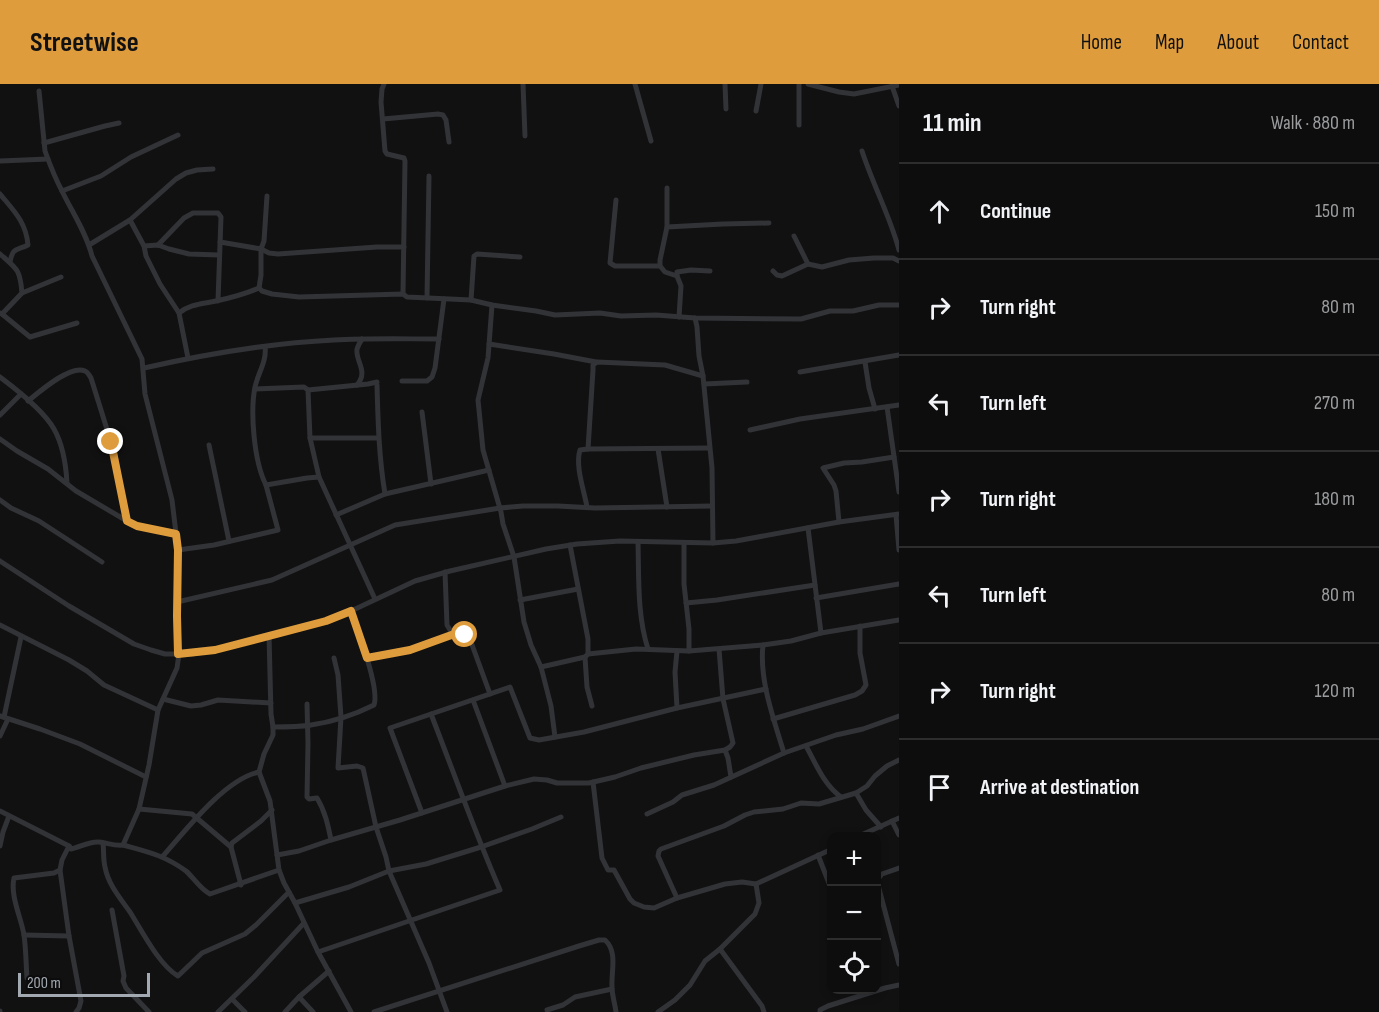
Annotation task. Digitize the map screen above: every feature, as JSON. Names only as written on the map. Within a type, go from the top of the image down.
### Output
[{"type":"street","points":[[384,84],[381,102],[386,153],[404,158],[405,161],[403,294]]},
{"type":"street","points":[[523,84],[525,136]]},
{"type":"street","points":[[635,84],[651,141]]},
{"type":"street","points":[[725,84],[726,109]]},
{"type":"street","points":[[756,111],[761,84]]},
{"type":"street","points":[[799,84],[799,125]]},
{"type":"street","points":[[808,84],[854,94],[895,85],[899,106]]},
{"type":"street","points":[[39,91],[44,143],[48,159],[142,359],[145,394],[160,456],[169,482],[178,550],[177,668],[159,710],[139,809],[123,845]]},
{"type":"street","points":[[383,119],[443,115],[446,120],[449,142]]},
{"type":"street","points":[[44,143],[120,123]]},
{"type":"street","points":[[62,191],[102,176],[130,157],[178,135]]},
{"type":"street","points":[[862,151],[899,250]]},
{"type":"street","points":[[0,161],[48,159]]},
{"type":"street","points":[[89,245],[130,220],[176,179],[197,170],[213,170]]},
{"type":"street","points":[[427,298],[429,176]]},
{"type":"street","points":[[667,188],[668,227],[660,266],[665,272],[676,276],[681,286],[679,317]]},
{"type":"street","points":[[0,194],[22,221],[28,245],[14,250],[10,262]]},
{"type":"street","points":[[259,288],[267,196]]},
{"type":"street","points":[[616,200],[610,263],[615,266],[660,266]]},
{"type":"street","points":[[158,245],[184,218],[193,213],[218,213],[221,217],[218,301]]},
{"type":"street","points":[[130,220],[160,284],[179,314],[188,358]]},
{"type":"street","points":[[668,227],[769,223]]},
{"type":"street","points":[[794,236],[808,264]]},
{"type":"street","points":[[220,242],[278,254],[377,247],[404,248]]},
{"type":"street","points":[[144,246],[158,245],[189,254],[219,255]]},
{"type":"street","points":[[0,254],[18,269],[22,292]]},
{"type":"street","points":[[471,300],[474,256],[477,254],[520,257]]},
{"type":"street","points":[[773,271],[782,276],[808,264],[822,267],[849,260],[874,258],[893,258],[899,261]]},
{"type":"street","points":[[676,276],[678,271],[710,271]]},
{"type":"street","points":[[61,277],[22,292],[1,313],[30,337],[77,323]]},
{"type":"street","points":[[259,288],[272,294],[299,297],[403,294],[407,297],[471,300],[555,315],[600,313],[621,316],[656,315],[695,318],[801,318],[830,311],[853,311],[879,305],[899,305]]},
{"type":"street","points":[[179,314],[190,305],[218,301],[259,288]]},
{"type":"street","points":[[402,381],[422,382],[432,377],[444,298]]},
{"type":"street","points":[[492,305],[488,358],[478,400],[483,450],[514,558],[524,622],[541,667],[551,706],[555,737]]},
{"type":"street","points":[[695,318],[710,448],[713,543]]},
{"type":"street","points":[[357,385],[361,381],[362,373],[357,347],[362,339]]},
{"type":"street","points":[[144,368],[188,358],[299,342],[439,339]]},
{"type":"street","points":[[489,344],[597,363],[665,365],[703,376]]},
{"type":"street","points":[[178,550],[278,530],[257,456],[254,427],[255,389],[266,354],[265,347]]},
{"type":"street","points":[[800,372],[899,355]]},
{"type":"street","points":[[865,362],[875,409]]},
{"type":"street","points":[[588,449],[592,370],[593,365],[597,363]]},
{"type":"street","points":[[28,401],[66,374],[81,369],[87,372],[91,378],[113,449],[127,521]]},
{"type":"street","points":[[0,377],[21,394],[54,429],[65,461],[67,483]]},
{"type":"street","points":[[704,384],[747,382]]},
{"type":"street","points":[[255,389],[304,387],[309,390],[377,383],[380,467],[385,494]]},
{"type":"street","points":[[309,390],[310,438],[319,477],[375,599]]},
{"type":"street","points":[[0,415],[21,394]]},
{"type":"street","points":[[750,430],[800,419],[899,405]]},
{"type":"street","points":[[887,407],[899,492]]},
{"type":"street","points":[[422,412],[430,484]]},
{"type":"street","points":[[310,438],[378,438]]},
{"type":"street","points":[[0,439],[48,469],[76,491],[127,521],[144,528],[176,534]]},
{"type":"street","points":[[209,445],[230,541]]},
{"type":"street","points":[[587,507],[578,457],[580,450],[710,448]]},
{"type":"street","points":[[658,449],[667,507]]},
{"type":"street","points":[[839,522],[834,485],[824,468],[844,463],[894,457]]},
{"type":"street","points":[[336,515],[385,494],[489,470]]},
{"type":"street","points":[[266,485],[319,477]]},
{"type":"street","points":[[0,500],[11,508],[39,521],[102,562]]},
{"type":"street","points":[[177,602],[272,580],[395,525],[500,508],[712,506]]},
{"type":"street","points":[[0,561],[121,637],[151,650],[165,654],[178,654],[215,650],[326,621],[415,581],[570,545],[620,541],[713,543],[736,541],[897,514],[899,550]]},
{"type":"street","points":[[808,528],[821,633]]},
{"type":"street","points":[[638,542],[641,616],[648,649]]},
{"type":"street","points":[[684,543],[689,651]]},
{"type":"street","points":[[570,545],[588,639],[587,687],[592,705]]},
{"type":"street","points":[[446,572],[447,625],[450,630],[465,635],[471,642],[490,694]]},
{"type":"street","points":[[816,598],[899,584]]},
{"type":"street","points":[[686,603],[814,585]]},
{"type":"street","points":[[520,600],[578,589]]},
{"type":"street","points":[[273,727],[308,726],[341,717],[375,703],[367,658],[351,611]]},
{"type":"street","points":[[541,667],[621,650],[689,651],[763,645],[899,620]]},
{"type":"street","points":[[0,625],[69,660],[104,685],[159,710]]},
{"type":"street","points":[[773,719],[862,691],[866,685],[860,653],[860,627]]},
{"type":"street","points":[[367,658],[410,650],[457,633]]},
{"type":"street","points":[[269,635],[273,735],[259,772],[272,810],[279,870],[318,952],[351,1012]]},
{"type":"street","points":[[0,736],[21,637]]},
{"type":"street","points":[[763,645],[762,660],[766,689],[784,753]]},
{"type":"street","points":[[277,855],[299,851],[505,786],[534,779],[557,783],[593,782],[694,755],[725,750],[732,743],[723,699],[719,649]]},
{"type":"street","points":[[677,651],[675,672],[677,708]]},
{"type":"street","points":[[334,658],[338,675],[341,717],[338,768],[357,765],[363,768],[389,872],[429,963],[447,1012]]},
{"type":"street","points":[[422,813],[390,728],[510,687],[530,738],[539,740],[584,732],[677,708],[766,689]]},
{"type":"street","points":[[163,699],[191,705],[219,700],[271,703]]},
{"type":"street","points":[[473,700],[505,786]]},
{"type":"street","points":[[307,704],[307,797],[309,800],[317,798],[322,806],[331,840]]},
{"type":"street","points":[[318,952],[500,890],[481,847],[431,714]]},
{"type":"street","points":[[647,814],[673,802],[682,795],[714,785],[784,753],[899,716]]},
{"type":"street","points":[[4,717],[80,744],[146,777]]},
{"type":"street","points":[[806,746],[827,784],[841,797]]},
{"type":"street","points":[[725,750],[731,777]]},
{"type":"street","points":[[677,898],[658,856],[662,849],[754,812],[783,809],[801,803],[819,804],[856,793],[867,786],[887,766],[899,760]]},
{"type":"street","points":[[163,856],[197,818],[239,779],[259,772]]},
{"type":"street","points":[[593,782],[602,858],[608,870],[614,870],[630,899],[644,907],[654,908],[677,898],[725,884],[742,882],[756,884],[827,851]]},
{"type":"street","points":[[856,793],[866,810],[881,827]]},
{"type":"street","points":[[139,809],[192,814],[231,847],[241,885]]},
{"type":"street","points":[[231,847],[234,841],[272,810]]},
{"type":"street","points":[[0,811],[71,849],[101,842],[116,846],[123,845],[163,856],[188,873],[210,894],[279,870]]},
{"type":"street","points":[[0,846],[9,816]]},
{"type":"street","points":[[295,903],[350,887],[389,872],[426,864],[481,847],[561,817]]},
{"type":"street","points":[[870,832],[899,818]]},
{"type":"street","points":[[892,821],[899,835]]},
{"type":"street","points":[[103,843],[104,866],[120,899],[157,955],[173,973],[178,975],[202,953],[245,934],[289,892]]},
{"type":"street","points":[[69,846],[60,870],[81,1001],[76,1012]]},
{"type":"street","points":[[818,855],[829,886]]},
{"type":"street","points":[[899,868],[882,874],[878,879],[879,891],[899,964]]},
{"type":"street","points":[[27,978],[24,935],[13,881],[14,878],[51,874],[60,870]]},
{"type":"street","points":[[658,1012],[690,985],[705,961],[755,914],[759,903],[756,884]]},
{"type":"street","points":[[112,910],[123,981],[126,988],[149,1012]]},
{"type":"street","points":[[218,1012],[304,923]]},
{"type":"street","points":[[24,935],[69,936]]},
{"type":"street","points":[[374,1012],[599,940],[605,940],[612,949],[612,988],[616,1012]]},
{"type":"street","points":[[720,949],[764,1012]]},
{"type":"street","points":[[285,1012],[329,971]]},
{"type":"street","points":[[820,1012],[828,1006],[899,985]]},
{"type":"street","points":[[547,1010],[575,997],[612,988]]},
{"type":"street","points":[[299,997],[313,1012]]},
{"type":"street","points":[[232,999],[244,1012]]},
{"type":"route","points":[[111,442],[127,521],[151,530],[176,534],[178,654],[215,650],[326,621],[351,611],[367,658],[410,650],[457,633],[465,635]]}]
